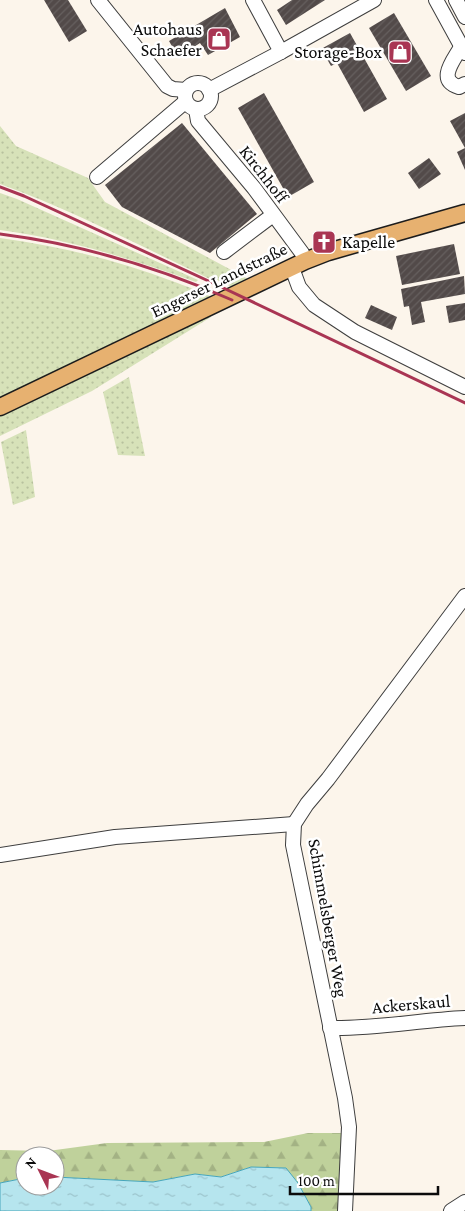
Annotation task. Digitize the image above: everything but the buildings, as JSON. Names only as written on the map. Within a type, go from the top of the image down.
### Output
[{"type":"main road","name":"Engerser Landstraße","points":[[0,407],[298,264],[328,252],[465,213]]},
{"type":"street","points":[[97,177],[189,100],[194,83],[204,85],[211,94],[209,104],[202,108],[189,100],[173,89],[167,86],[98,0]]},
{"type":"street","points":[[209,90],[374,0]]},
{"type":"street","points":[[436,0],[463,46],[447,72],[448,80],[452,85],[459,87],[465,84]]},
{"type":"street","points":[[451,28],[462,22],[465,18],[456,0]]},
{"type":"street","points":[[256,2],[281,52]]},
{"type":"street","name":"Kirchhoff","points":[[189,100],[198,121],[254,188],[302,253],[298,264],[299,287],[314,305],[355,332],[465,387]]},
{"type":"street","points":[[224,252],[273,216]]},
{"type":"street","name":"Schimmelsberger Weg","points":[[345,1211],[349,1127],[300,885],[293,845],[294,824],[306,804],[334,771],[465,596]]},
{"type":"street","points":[[0,855],[115,837],[294,824]]},
{"type":"street","name":"Ackerskaul","points":[[330,1028],[358,1028],[465,1018]]},
{"type":"street","points":[[451,1211],[465,1202]]},
{"type":"green space","points":[[0,126],[16,146],[88,178],[105,202],[248,279],[232,287],[217,280],[216,282],[82,218],[0,184]]},
{"type":"green space","points":[[0,193],[198,280],[196,282],[148,265],[75,244],[0,230]]},
{"type":"green space","points":[[0,238],[44,245],[109,260],[151,273],[211,297],[67,367],[0,397]]},
{"type":"green space","points":[[211,313],[211,317],[92,391],[0,436],[0,415]]},
{"type":"green space","points":[[129,377],[145,456],[118,455],[103,392]]},
{"type":"green space","points":[[26,430],[35,497],[13,505],[1,442]]},
{"type":"green space","points":[[308,1133],[342,1133],[338,1211],[311,1211],[311,1207],[298,1183],[285,1168],[251,1167],[221,1177],[195,1174],[153,1182],[65,1178],[65,1149],[107,1143],[264,1142]]},
{"type":"green space","points":[[0,1150],[15,1150],[15,1180],[0,1183]]},
{"type":"water","points":[[251,1167],[286,1168],[298,1183],[311,1207],[311,1211],[0,1211],[0,1183],[15,1180],[15,1196],[65,1196],[65,1178],[153,1182],[195,1174],[221,1177]]},
{"type":"railway","points":[[0,187],[24,196],[215,284],[465,403]]},
{"type":"railway","points":[[0,234],[59,244],[119,259],[205,288],[232,300]]},
{"type":"place","name":"Autohaus Schaefer","points":[[219,39]]},
{"type":"place","name":"Storage-Box","points":[[400,52]]},
{"type":"place","name":"Kapelle","points":[[324,242]]}]
